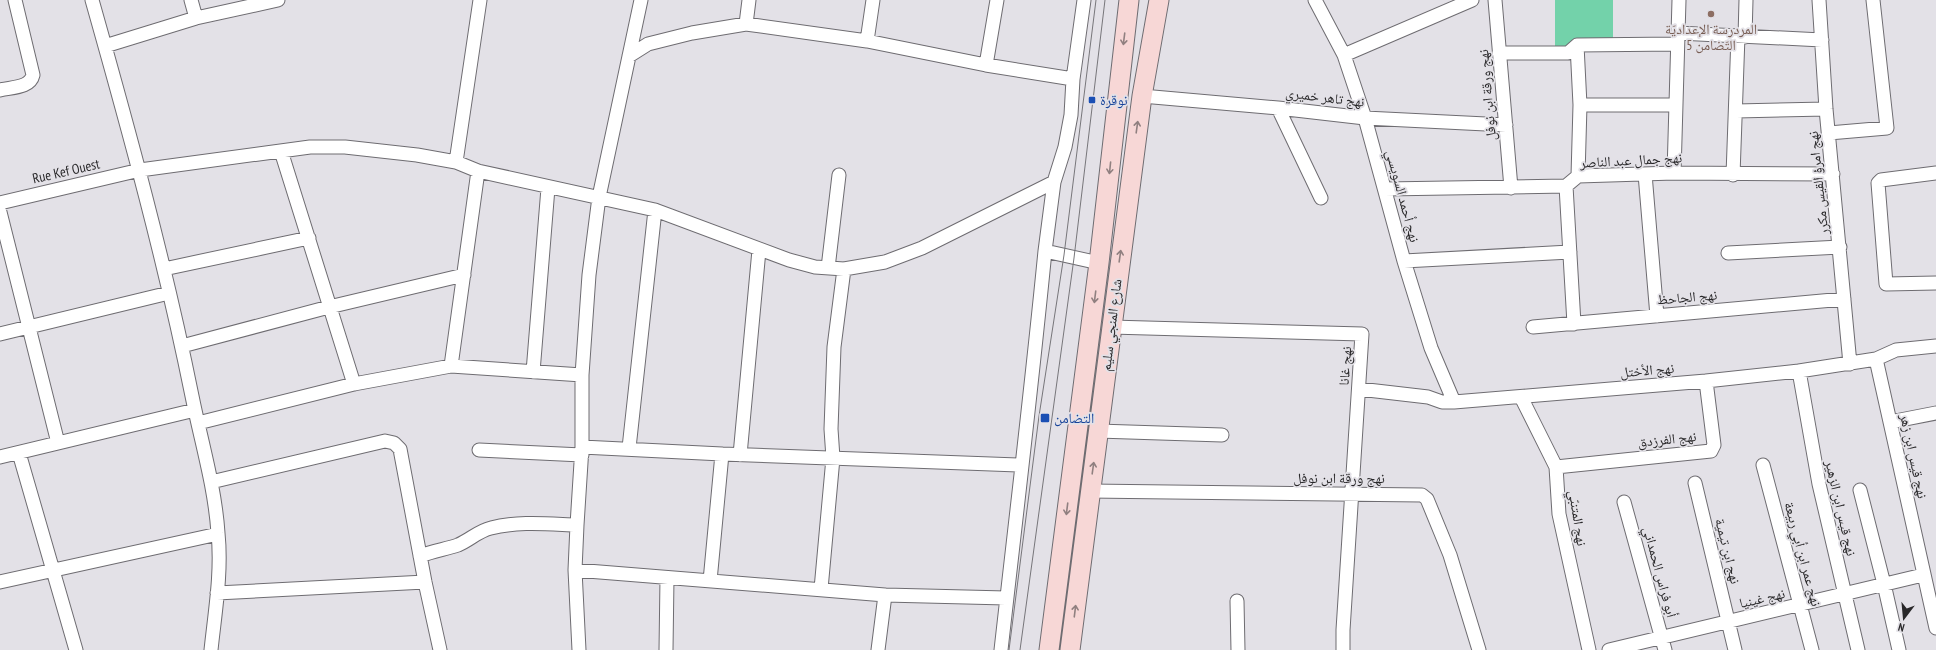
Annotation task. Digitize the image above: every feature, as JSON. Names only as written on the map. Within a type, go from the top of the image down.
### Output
[{"type":"main road","name":"شارع المنجي سليم","points":[[1050,650],[1099,263],[1129,0]]},
{"type":"main road","name":"شارع المنجي سليم","points":[[1070,650],[1142,96],[1159,0]]},
{"type":"street","points":[[0,90],[27,84],[32,80],[33,75],[15,0]]},
{"type":"street","points":[[92,0],[140,170],[182,346],[211,482],[218,534],[217,594],[211,650]]},
{"type":"street","points":[[192,0],[196,18]]},
{"type":"street","points":[[456,162],[480,0]]},
{"type":"street","points":[[579,650],[575,570],[576,525],[582,451],[582,375],[588,275],[599,197],[641,0]]},
{"type":"street","points":[[746,24],[749,0]]},
{"type":"street","points":[[867,41],[872,0]]},
{"type":"street","points":[[986,65],[997,0]]},
{"type":"street","points":[[1001,650],[1021,465],[1036,346],[1045,251],[1054,182],[1071,115],[1073,79],[1084,0]]},
{"type":"street","name":"نهج أحمد السويسي","points":[[1315,0],[1344,55],[1365,118],[1404,261],[1431,348],[1454,402]]},
{"type":"street","points":[[1344,55],[1472,0]]},
{"type":"street","name":"نهج ورقة ابن نوفل","points":[[1495,0],[1511,188]]},
{"type":"street","points":[[1674,173],[1679,0]]},
{"type":"street","points":[[1733,175],[1741,37],[1746,0]]},
{"type":"street","name":"نهج امرؤ القيس مكرر","points":[[1819,0],[1826,109],[1850,364]]},
{"type":"street","points":[[1829,133],[1887,128],[1873,0]]},
{"type":"street","points":[[105,46],[196,18],[271,1]]},
{"type":"street","points":[[629,56],[648,44],[692,32],[746,24],[867,41],[986,65],[1073,79]]},
{"type":"street","points":[[1499,53],[1568,53],[1577,44],[1677,39],[1741,37],[1822,40]]},
{"type":"street","points":[[1577,44],[1580,105],[1578,176]]},
{"type":"street","name":"نهج تاهر خميري","points":[[1142,96],[1278,108],[1365,118],[1506,125]]},
{"type":"street","points":[[1580,105],[1676,105]]},
{"type":"street","points":[[1278,108],[1321,198]]},
{"type":"street","points":[[1736,111],[1826,109]]},
{"type":"street","name":"Rue Kef Ouest","points":[[0,202],[140,170],[310,147],[346,147],[456,162],[478,171],[548,188],[599,197],[655,210],[759,250],[796,262],[815,267],[844,269],[884,262],[922,248],[1054,182]]},
{"type":"street","points":[[281,151],[354,384]]},
{"type":"street","points":[[451,366],[478,171]]},
{"type":"street","name":"نهج جمال عبد الناصر","points":[[1385,189],[1566,186],[1578,176],[1674,173],[1733,175],[1833,174]]},
{"type":"street","points":[[1936,173],[1879,181],[1884,282],[1886,284],[1936,283]]},
{"type":"street","points":[[1645,174],[1657,316]]},
{"type":"street","points":[[828,268],[839,175]]},
{"type":"street","points":[[1566,186],[1574,324]]},
{"type":"street","points":[[533,372],[548,188]]},
{"type":"street","points":[[629,448],[655,210]]},
{"type":"street","points":[[0,212],[58,443]]},
{"type":"street","points":[[164,269],[309,238]]},
{"type":"street","points":[[1728,253],[1840,247]]},
{"type":"street","points":[[740,455],[759,250]]},
{"type":"street","points":[[1045,251],[1099,263]]},
{"type":"street","points":[[1404,261],[1570,252]]},
{"type":"street","points":[[821,589],[833,458],[831,429],[834,347],[844,269]]},
{"type":"street","points":[[182,346],[329,307],[464,276]]},
{"type":"street","points":[[0,334],[169,293]]},
{"type":"street","name":"نهج الجاحظ","points":[[1533,327],[1844,299]]},
{"type":"street","name":"نهج غانا","points":[[1111,327],[1362,334],[1351,495],[1343,650]]},
{"type":"street","name":"نهج الأختل","points":[[1359,389],[1428,398],[1442,402],[1454,402],[1706,381],[1799,371],[1876,359],[1894,350],[1936,346]]},
{"type":"street","name":"نهج قيس ابن زهر","points":[[1876,359],[1923,575],[1933,593],[1936,628]]},
{"type":"street","points":[[198,424],[354,384],[451,366],[582,375]]},
{"type":"street","name":"نهج قيس ابن الزهير","points":[[1799,371],[1819,484],[1858,650]]},
{"type":"street","name":"نهج الفرزدق","points":[[1556,467],[1711,451],[1714,445],[1706,381]]},
{"type":"street","name":"نهج المتنبّي","points":[[1521,397],[1556,467],[1559,514],[1589,650]]},
{"type":"street","points":[[0,457],[195,410]]},
{"type":"street","points":[[1890,422],[1936,413]]},
{"type":"street","points":[[1098,431],[1222,436]]},
{"type":"street","points":[[211,482],[385,442],[394,443],[400,449],[425,582],[440,650]]},
{"type":"street","points":[[479,450],[582,451],[629,448],[740,455],[1021,465]]},
{"type":"street","points":[[19,453],[52,572],[76,650]]},
{"type":"street","points":[[710,581],[722,454]]},
{"type":"street","name":"نهج عمر ابن أبي ربيعة","points":[[1763,465],[1812,650]]},
{"type":"street","name":"نهج ابن تيمية","points":[[1695,482],[1735,650]]},
{"type":"street","points":[[1860,490],[1884,584],[1898,650]]},
{"type":"street","name":"نهج ورقة ابن نوفل","points":[[1090,491],[1351,495],[1419,494],[1427,498],[1450,555],[1479,650]]},
{"type":"street","name":"أبو فراس الحمداني","points":[[1624,502],[1663,644]]},
{"type":"street","points":[[420,556],[438,549],[457,545],[467,540],[476,532],[509,524],[576,525]]},
{"type":"street","points":[[0,582],[52,572],[218,534]]},
{"type":"street","points":[[575,570],[885,594],[1006,598]]},
{"type":"street","name":"نهج غينيا","points":[[1608,650],[1663,644],[1729,622],[1923,575]]},
{"type":"street","points":[[666,650],[667,578]]},
{"type":"street","points":[[217,594],[425,582]]},
{"type":"street","points":[[878,650],[885,594]]},
{"type":"street","points":[[1237,601],[1238,650]]},
{"type":"green space","points":[[1555,0],[1613,0],[1613,41],[1568,51],[1555,51]]},
{"type":"tram line","points":[[1009,650],[1039,416],[1064,255],[1096,0]]},
{"type":"tram line","points":[[1020,650],[1074,258],[1105,0]]},
{"type":"place","name":"المردرسة الإعداديّة التّضامن 5","points":[[1711,14]]},
{"type":"place","name":"نوقرة","points":[[1092,100]]},
{"type":"place","name":"التضامن","points":[[1045,418]]}]
